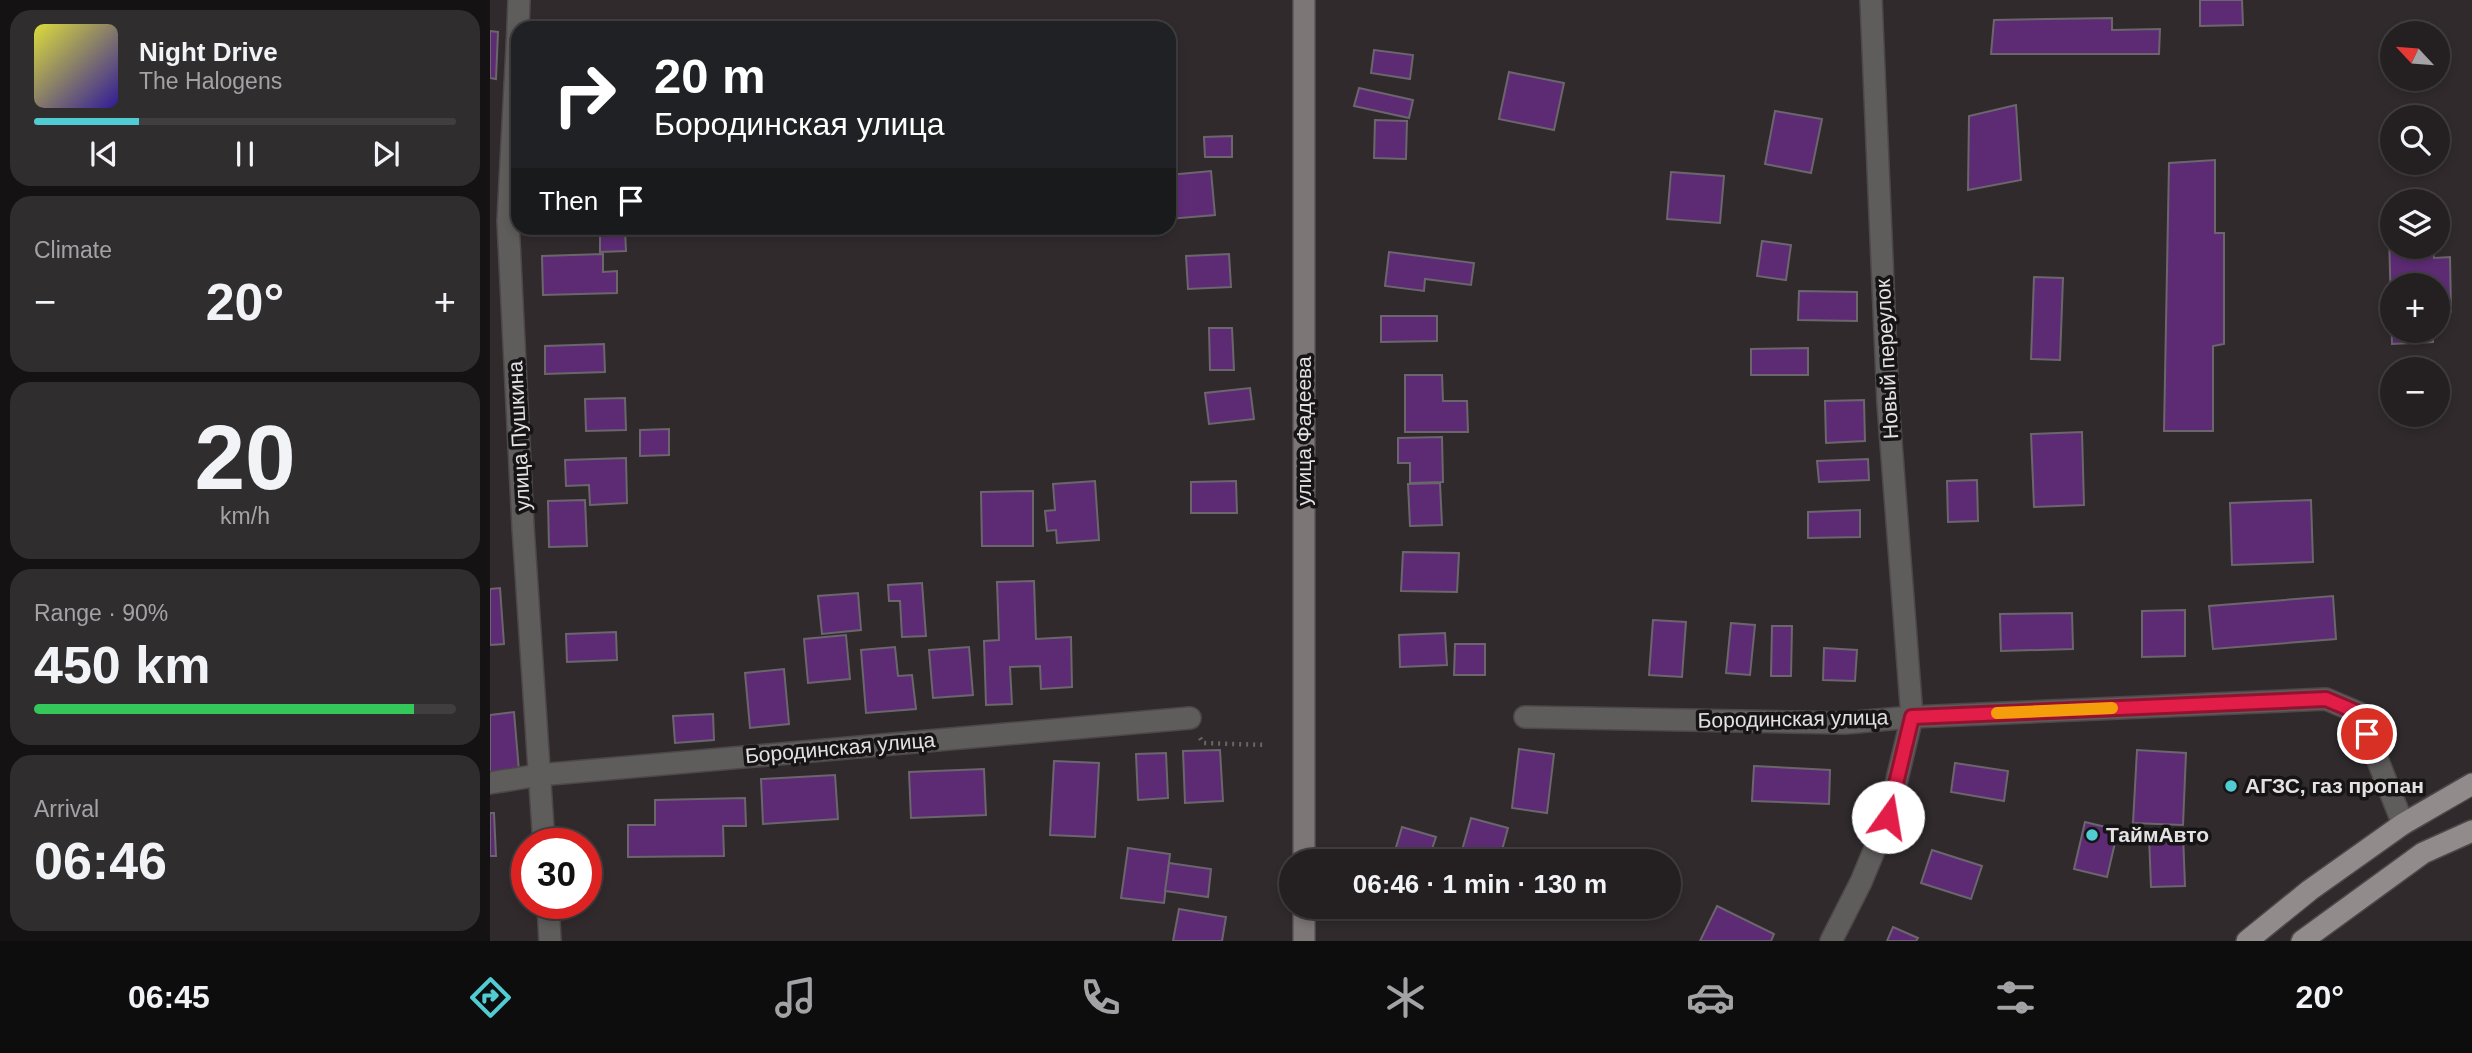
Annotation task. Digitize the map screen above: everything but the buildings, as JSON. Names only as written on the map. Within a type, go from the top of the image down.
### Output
[{"type":"main road","name":"улица Фадеева","points":[[1304,0],[1304,849]]},
{"type":"main road","points":[[2247,941],[2310,890],[2403,824],[2472,784]]},
{"type":"main road","points":[[2302,941],[2423,853],[2472,831]]},
{"type":"main road","points":[[1304,919],[1304,941]]},
{"type":"street","name":"улица Пушкина","points":[[518,21],[519,0]]},
{"type":"street","name":"Новый переулок","points":[[1830,941],[1861,882],[1888,817],[1912,717],[1888,403],[1871,0]]},
{"type":"street","name":"улица Пушкина","points":[[511,178],[509,221],[523,527],[543,828]]},
{"type":"street","name":"Бородинская улица","points":[[1525,717],[1845,723],[1912,717],[2326,699],[2359,713],[2403,824]]},
{"type":"street","name":"Бородинская улица","points":[[490,783],[539,775],[1190,718]]},
{"type":"street","points":[[549,919],[550,941]]},
{"type":"path","points":[[1190,718],[1203,743],[1267,745]]},
{"type":"slow traffic","points":[[1997,713],[2112,708]]},
{"type":"place","name":"АГЗС, газ пропан","points":[[2231,786]]},
{"type":"place","name":"ТаймАвто","points":[[2092,835]]},
{"type":"route","points":[[1888,817],[1912,717],[2326,699],[2359,713],[2367,734]]}]
